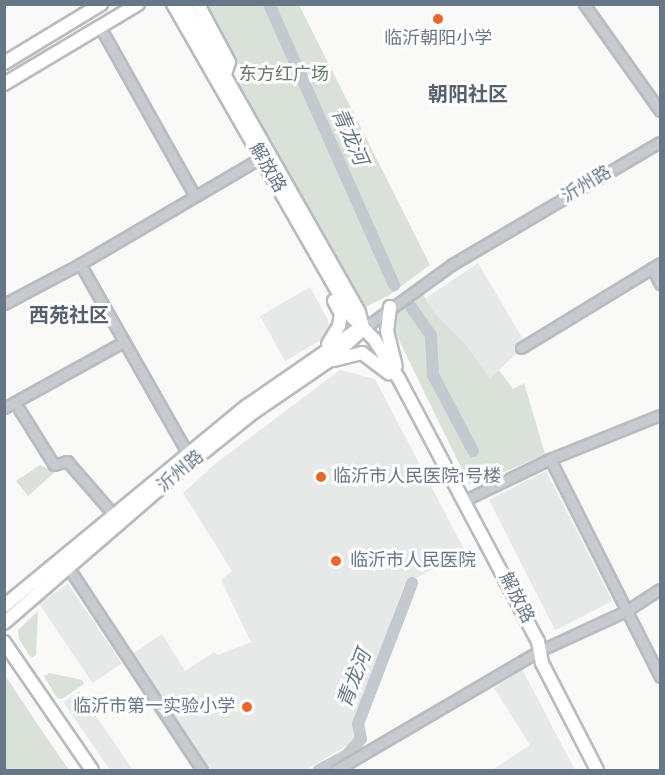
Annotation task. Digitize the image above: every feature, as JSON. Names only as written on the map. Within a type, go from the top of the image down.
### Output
[{"type":"main road","points":[[4,63],[101,4]]},
{"type":"main road","points":[[4,84],[138,4]]},
{"type":"main road","name":"解放路","points":[[173,4],[352,318],[363,328],[394,376],[465,500],[538,640],[539,651],[548,660],[605,771]]},
{"type":"main road","name":"解放路","points":[[184,4],[359,312],[363,328]]},
{"type":"main road","points":[[198,4],[229,62],[224,77]]},
{"type":"main road","points":[[309,240],[309,258],[340,314],[337,336],[322,359]]},
{"type":"main road","points":[[394,304],[387,331],[394,376]]},
{"type":"main road","name":"沂州路","points":[[4,623],[70,570],[185,467],[363,328]]},
{"type":"main road","points":[[322,359],[362,353],[394,376]]},
{"type":"main road","name":"沂州路","points":[[4,606],[188,454],[322,359]]},
{"type":"main road","name":"解放路","points":[[394,376],[539,651],[597,771]]},
{"type":"main road","points":[[4,642],[92,771]]},
{"type":"main road","points":[[4,656],[83,771]]},
{"type":"street","points":[[584,4],[660,111]]},
{"type":"street","points":[[100,27],[195,196]]},
{"type":"street","name":"沂州路","points":[[363,328],[409,292],[660,142]]},
{"type":"street","points":[[4,304],[80,264],[261,158]]},
{"type":"street","points":[[80,264],[188,454]]},
{"type":"street","points":[[521,348],[656,265],[660,284]]},
{"type":"street","points":[[4,408],[123,342]]},
{"type":"street","points":[[19,409],[54,465],[67,461],[114,515]]},
{"type":"street","points":[[465,500],[550,459],[660,415]]},
{"type":"street","points":[[550,459],[660,677]]},
{"type":"street","points":[[70,570],[202,771]]},
{"type":"street","points":[[336,771],[539,651],[626,611],[660,589]]},
{"type":"shaded area","points":[[478,263],[526,344],[490,379],[466,345],[433,313],[426,298]]},
{"type":"shaded area","points":[[310,287],[328,320],[329,329],[323,339],[285,361],[260,316]]},
{"type":"shaded area","name":"临沂市人民医院","points":[[340,370],[375,379],[465,551],[404,585],[355,724],[356,735],[349,744],[306,770],[208,770],[131,655],[162,634],[185,671],[214,652],[218,655],[251,642],[221,580],[232,571],[183,493],[215,464]]},
{"type":"shaded area","points":[[546,471],[612,601],[555,630],[489,500]]},
{"type":"shaded area","points":[[68,584],[122,664],[93,683],[39,604]]},
{"type":"shaded area","points":[[522,669],[575,770],[492,770],[530,745],[494,688]]},
{"type":"shaded area","points":[[79,691],[133,770],[110,770],[63,702]]},
{"type":"green space","name":"东方红广场","points":[[206,5],[299,5],[430,265],[388,296],[365,307],[358,298],[238,85],[239,72]]},
{"type":"green space","points":[[422,293],[433,311],[466,345],[490,379],[499,370],[513,389],[524,383],[545,454],[475,485],[469,484],[394,330],[393,316]]},
{"type":"green space","points":[[40,465],[55,472],[28,496],[16,481]]},
{"type":"green space","points":[[38,611],[36,655],[31,658],[19,639],[18,630]]},
{"type":"green space","points":[[49,673],[82,680],[84,684],[62,699],[57,698],[44,676]]},
{"type":"green space","points":[[5,675],[42,731],[69,770],[5,770]]},
{"type":"waterway","name":"青龙河","points":[[269,4],[394,285]]},
{"type":"waterway","name":"青龙河","points":[[411,307],[431,336],[433,375],[473,451]]},
{"type":"waterway","name":"青龙河","points":[[319,770],[347,755],[361,739],[358,724],[412,583]]},
{"type":"place","name":"临沂朝阳小学","points":[[438,19]]},
{"type":"place","name":"临沂市人民医院1号楼","points":[[321,477]]},
{"type":"place","name":"临沂市人民医院","points":[[336,561]]},
{"type":"place","name":"临沂市第一实验小学","points":[[247,707]]},
{"type":"district","name":"朝阳社区","points":[[468,95]]},
{"type":"district","name":"西苑社区","points":[[69,316]]}]
